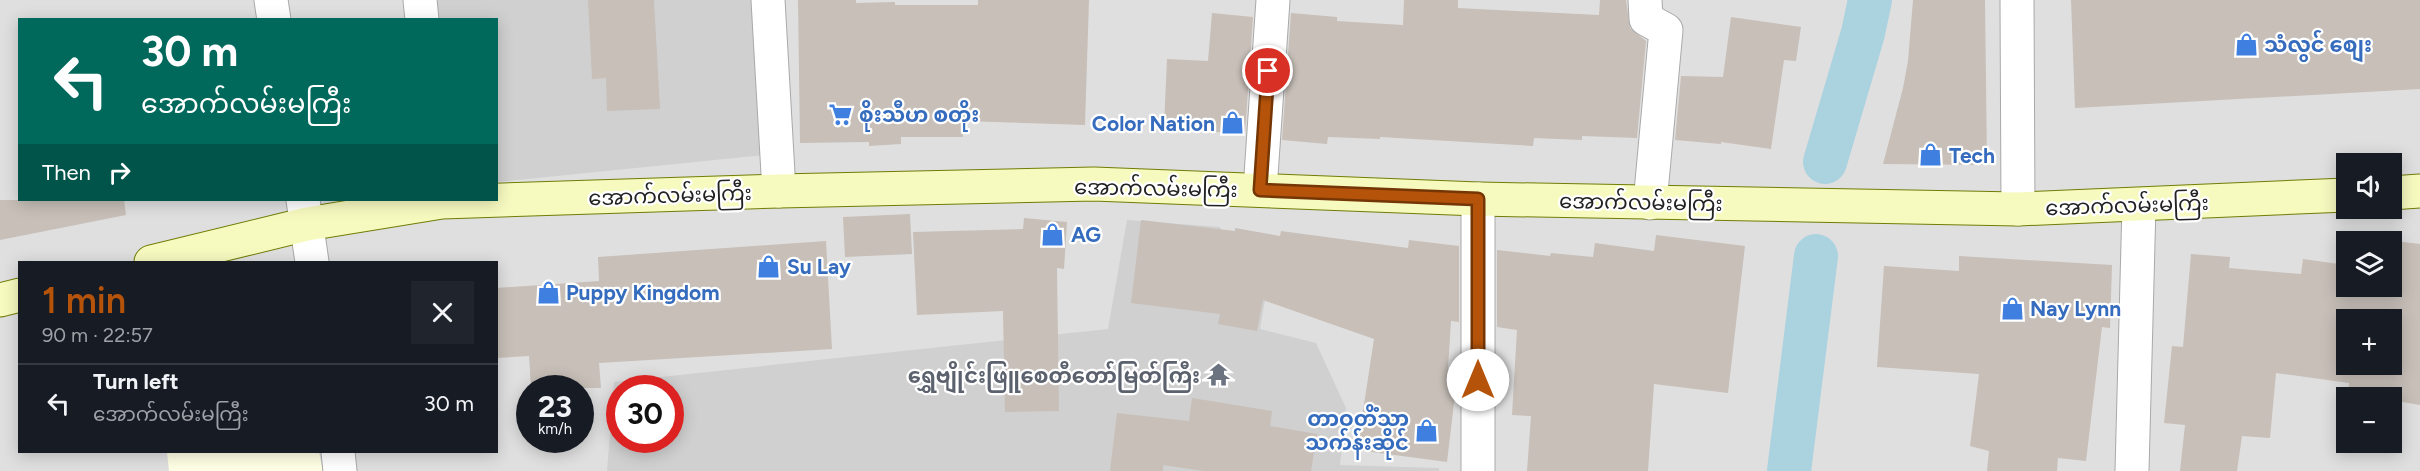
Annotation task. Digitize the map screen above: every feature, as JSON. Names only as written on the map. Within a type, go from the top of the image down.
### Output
[{"type":"main road","name":"အောက်လမ်းမကြီး","points":[[498,199],[1094,184],[1478,199],[2018,209],[2139,206],[2336,196]]},
{"type":"main road","points":[[2402,192],[2420,191]]},
{"type":"main road","name":"အောက်လမ်းမကြီး","points":[[154,261],[305,212],[441,201]]},
{"type":"main road","points":[[0,300],[18,296]]},
{"type":"street","points":[[271,0],[274,18]]},
{"type":"street","points":[[420,0],[422,18]]},
{"type":"street","points":[[768,0],[779,191]]},
{"type":"street","points":[[1260,190],[1273,0]]},
{"type":"street","points":[[1645,0],[1646,19],[1666,30],[1650,203]]},
{"type":"street","points":[[2017,0],[2018,209]]},
{"type":"street","points":[[1478,199],[1478,471]]},
{"type":"street","points":[[2132,471],[2139,206]]},
{"type":"street","points":[[305,212],[312,261]]},
{"type":"street","points":[[338,453],[340,471]]},
{"type":"shaded area","points":[[0,0],[2420,0],[2420,471],[0,471]]},
{"type":"shaded area","points":[[422,0],[782,0],[785,153],[498,182],[498,18],[423,18]]},
{"type":"shaded area","points":[[1127,220],[1220,227],[1229,251],[1265,300],[1260,329],[1316,343],[1346,408],[1340,465],[1439,468],[1439,471],[607,471],[608,453],[684,453],[684,375],[679,375],[1108,329]]},
{"type":"shaded area","points":[[167,453],[319,453],[323,471],[169,471]]},
{"type":"building","points":[[588,0],[654,0],[660,109],[607,111],[606,78],[592,79]]},
{"type":"building","points":[[798,0],[856,0],[856,3],[895,2],[895,5],[978,5],[978,0],[1089,0],[1085,125],[963,121],[963,137],[901,137],[901,144],[869,146],[869,142],[800,143]]},
{"type":"building","points":[[1404,0],[1458,0],[1458,8],[1599,15],[1600,0],[1626,0],[1630,28],[1646,41],[1637,138],[1582,136],[1582,140],[1534,138],[1533,146],[1380,137],[1380,139],[1328,137],[1327,144],[1282,140],[1291,13],[1337,17],[1337,21],[1403,25]]},
{"type":"building","points":[[1913,0],[1985,0],[1987,165],[1883,164],[1908,61]]},
{"type":"building","name":"သံလွင် စျေး","points":[[2071,0],[2420,0],[2420,89],[2075,108]]},
{"type":"building","points":[[1212,13],[1253,17],[1245,134],[1202,131],[1202,127],[1164,126],[1167,59],[1208,61]]},
{"type":"building","points":[[1731,17],[1801,27],[1796,61],[1784,60],[1771,149],[1721,142],[1721,144],[1675,140],[1681,76],[1723,77]]},
{"type":"building","points":[[0,200],[124,201],[126,215],[0,240]]},
{"type":"building","points":[[910,214],[912,254],[845,257],[843,217]]},
{"type":"building","points":[[1024,218],[1067,222],[1064,269],[1057,268],[1059,411],[1005,412],[1003,311],[917,315],[913,232],[1023,229]]},
{"type":"building","points":[[1141,220],[1235,231],[1235,228],[1280,236],[1281,231],[1408,248],[1409,240],[1459,246],[1459,322],[1451,321],[1447,384],[1456,386],[1447,462],[1357,450],[1374,339],[1263,300],[1257,331],[1218,324],[1220,314],[1131,303]]},
{"type":"building","points":[[1656,235],[1745,246],[1728,393],[1654,384],[1648,471],[1527,471],[1531,416],[1512,415],[1517,330],[1497,327],[1497,250],[1550,256],[1551,253],[1593,257],[1595,243],[1654,251]]},
{"type":"building","points":[[826,241],[832,349],[599,363],[601,388],[594,388],[594,375],[530,375],[529,356],[498,358],[498,288],[599,281],[598,257]]},
{"type":"building","points":[[2402,242],[2420,244],[2420,405],[2402,402],[2402,387],[2349,387],[2349,383],[2276,373],[2270,438],[2242,436],[2237,471],[2180,471],[2185,425],[2164,423],[2172,346],[2183,347],[2191,254],[2230,257],[2229,268],[2301,274],[2303,259],[2336,264],[2336,297],[2402,297]]},
{"type":"building","points":[[1959,256],[2112,265],[2110,328],[2102,327],[2086,461],[2058,458],[2057,471],[1987,471],[1989,451],[1970,446],[1979,374],[1877,367],[1884,266],[1959,271]]},
{"type":"building","points":[[1192,398],[1272,411],[1270,426],[1317,434],[1311,471],[1204,471],[1163,465],[1163,471],[1110,471],[1117,413],[1189,421]]},
{"type":"waterway","points":[[1825,162],[1863,33],[1870,0]]},
{"type":"waterway","points":[[1789,471],[1816,256]]},
{"type":"place","name":"သံလွင် စျေး","points":[[2246,44]]},
{"type":"place","name":"စိုးသီဟ စတိုး","points":[[841,114]]},
{"type":"place","name":"Color Nation","points":[[1233,123]]},
{"type":"place","name":"Tech","points":[[1931,155]]},
{"type":"place","name":"AG","points":[[1053,234]]},
{"type":"place","name":"Su Lay","points":[[769,266]]},
{"type":"place","name":"Puppy Kingdom","points":[[548,292]]},
{"type":"place","name":"Nay Lynn","points":[[2012,308]]},
{"type":"place","name":"ရွှေဗျိုင်းဖြူစေတီတော်မြတ်ကြီး","points":[[1218,375]]},
{"type":"place","name":"တာဝတိံသာ သက်န်းဆိုင်","points":[[1427,430]]},
{"type":"route","points":[[1268,71],[1260,190],[1478,199],[1478,380]]}]
